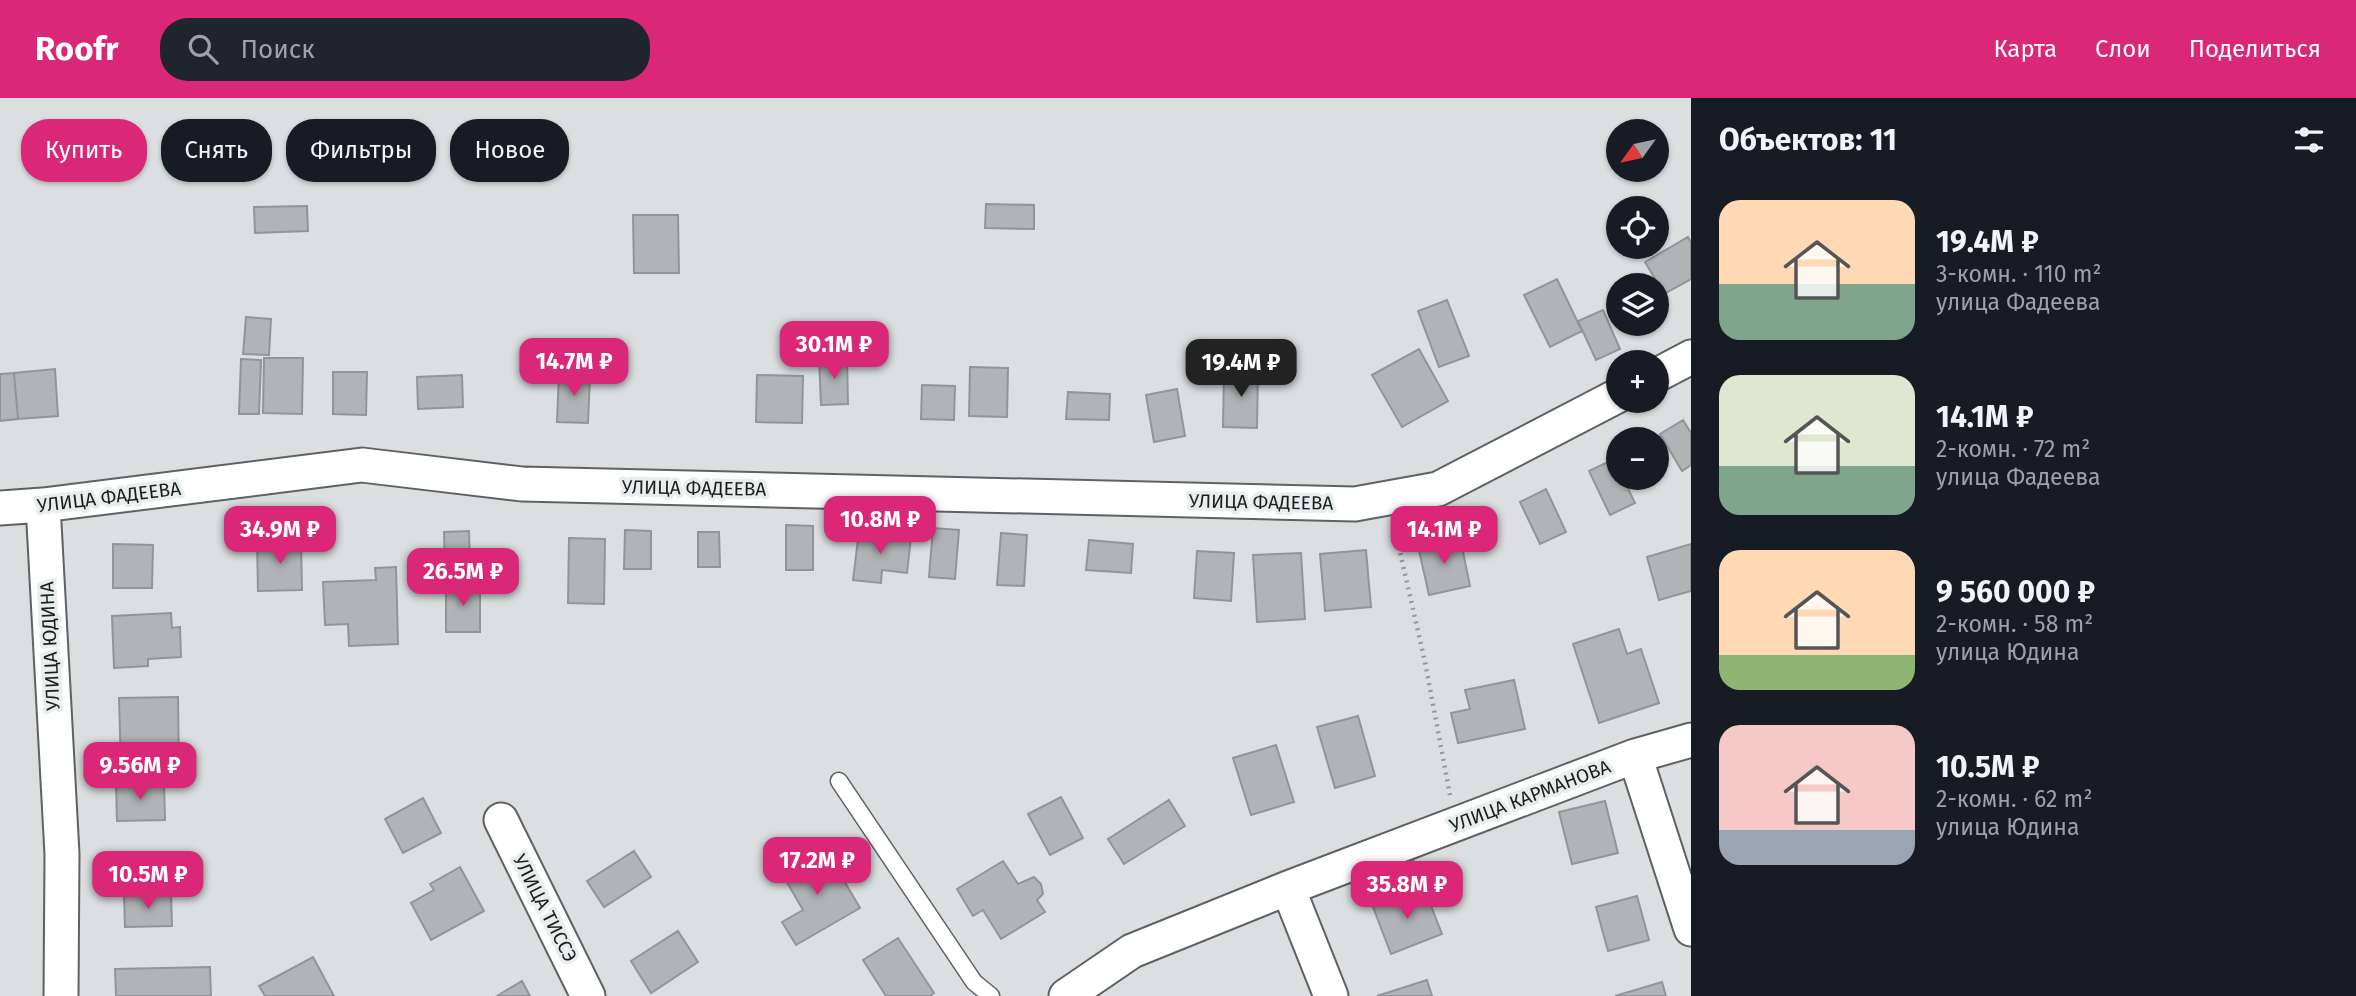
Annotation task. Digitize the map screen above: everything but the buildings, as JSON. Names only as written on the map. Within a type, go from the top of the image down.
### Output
[{"type":"street","points":[[1669,369],[1691,357]]},
{"type":"street","name":"УЛИЦА ФАДЕЕВА","points":[[0,508],[362,465],[522,484],[1355,504],[1438,489],[1606,402]]},
{"type":"street","name":"УЛИЦА ЮДИНА","points":[[43,505],[61,854],[61,996]]},
{"type":"street","name":"УЛИЦА КАРМАНОВА","points":[[1066,996],[1132,951],[1287,888],[1635,756],[1691,740]]},
{"type":"street","points":[[1635,756],[1691,929]]},
{"type":"street","name":"УЛИЦА ТИССЭ","points":[[501,820],[589,996]]},
{"type":"street","points":[[1287,888],[1331,996]]},
{"type":"lane","points":[[839,781],[974,982],[991,996]]},
{"type":"path","points":[[1387,498],[1425,662],[1455,824]]}]
